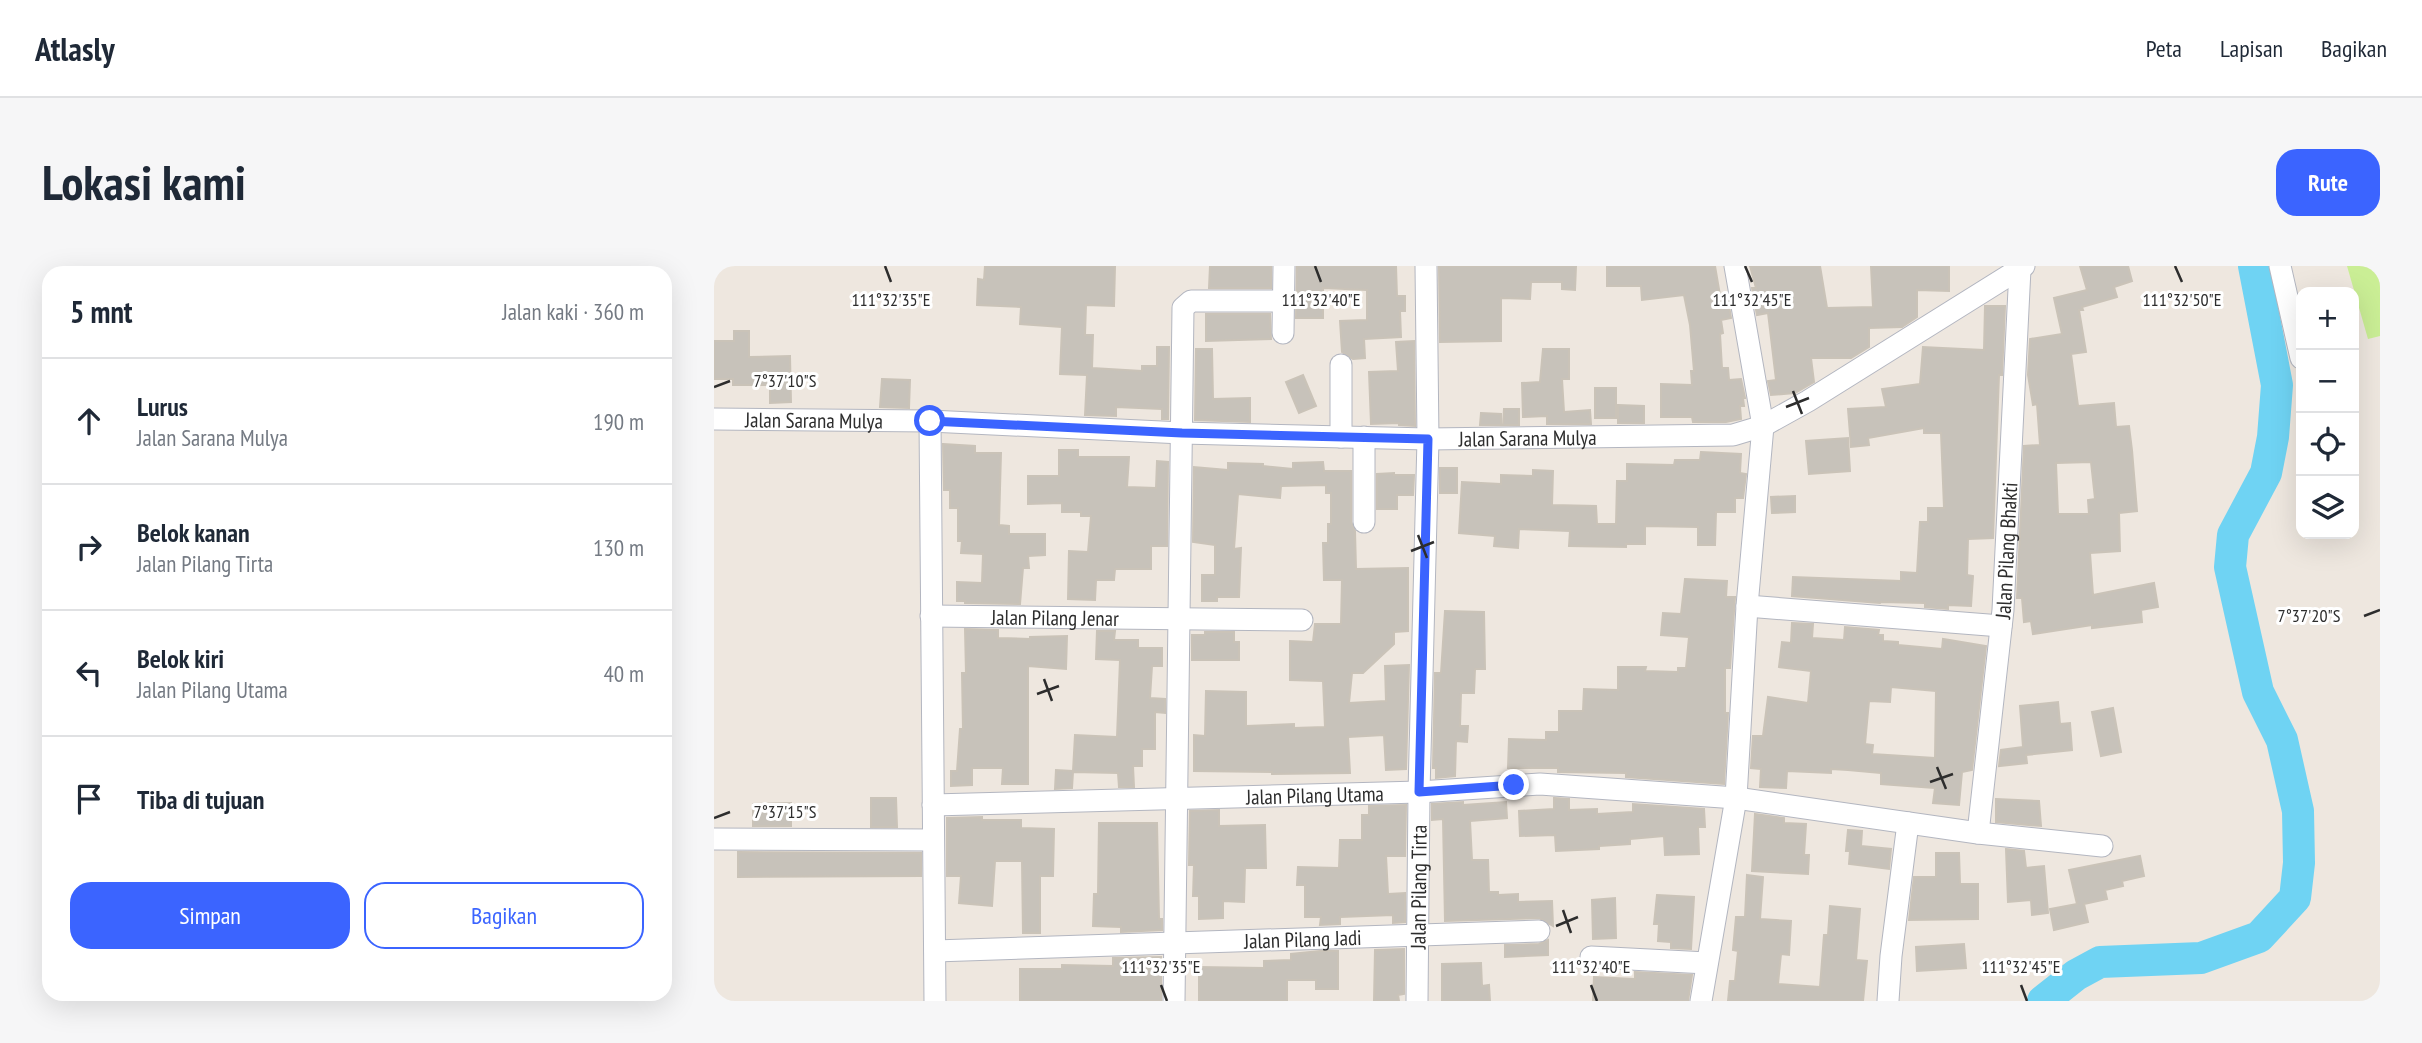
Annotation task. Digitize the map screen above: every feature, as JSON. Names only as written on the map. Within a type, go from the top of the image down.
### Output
[{"type":"street","points":[[1283,333],[1284,266]]},
{"type":"street","name":"Jalan Pilang Tirta","points":[[1417,1001],[1428,439],[1426,266]]},
{"type":"street","points":[[1701,1001],[1736,799],[1758,428],[1735,266]]},
{"type":"street","points":[[2280,266],[2299,350]]},
{"type":"street","name":"Jalan Sarana Mulya","points":[[714,419],[930,421],[1182,433],[1428,439],[1723,436],[1758,428],[1808,401],[2022,267]]},
{"type":"street","name":"Jalan Pilang Bhakti","points":[[1978,833],[2001,626],[2022,267]]},
{"type":"street","points":[[1174,1001],[1184,305],[1191,301],[1283,301]]},
{"type":"street","points":[[1341,365],[1341,436]]},
{"type":"street","points":[[930,421],[935,1001]]},
{"type":"street","points":[[1363,437],[1364,522]]},
{"type":"street","points":[[1747,606],[2001,626]]},
{"type":"street","name":"Jalan Pilang Jenar","points":[[931,616],[1302,620]]},
{"type":"street","name":"Jalan Pilang Utama","points":[[933,805],[1419,792],[1540,784],[1736,799],[1978,833],[2102,846]]},
{"type":"street","points":[[1888,1001],[1908,823]]},
{"type":"street","points":[[714,839],[933,840]]},
{"type":"street","name":"Jalan Pilang Jadi","points":[[935,951],[1539,931]]},
{"type":"street","points":[[1591,957],[1707,964]]},
{"type":"green space","points":[[2347,266],[2380,266],[2380,336],[2368,339],[2359,308],[2359,287],[2353,287]]},
{"type":"building","points":[[985,266],[1115,266],[1114,306],[1086,305],[1085,335],[1093,335],[1092,368],[1142,371],[1142,366],[1157,366],[1157,347],[1169,347],[1168,419],[1162,419],[1162,409],[1116,407],[1116,416],[1085,415],[1087,375],[1060,374],[1062,327],[1020,324],[1021,307],[977,305],[978,279],[984,280]]},
{"type":"building","points":[[1210,266],[1271,266],[1271,288],[1209,288]]},
{"type":"building","points":[[1297,266],[1396,266],[1397,296],[1405,296],[1405,311],[1400,311],[1401,337],[1364,339],[1365,358],[1353,359],[1342,352],[1340,321],[1367,320],[1367,290],[1323,288],[1323,318],[1296,318]]},
{"type":"building","points":[[1439,266],[1576,266],[1575,290],[1562,289],[1562,282],[1531,282],[1530,299],[1501,298],[1501,341],[1440,342]]},
{"type":"building","points":[[1607,266],[1715,266],[1721,301],[1728,300],[1731,318],[1721,320],[1722,368],[1728,368],[1729,380],[1741,379],[1745,398],[1744,406],[1740,406],[1741,419],[1693,422],[1692,417],[1661,417],[1661,384],[1692,385],[1691,371],[1694,371],[1690,325],[1684,295],[1642,300],[1641,286],[1607,286]]},
{"type":"building","points":[[1750,266],[1820,266],[1827,308],[1873,307],[1871,266],[1949,266],[1949,291],[1917,290],[1917,317],[1902,327],[1869,328],[1869,347],[1851,358],[1811,358],[1814,382],[1795,393],[1771,395],[1768,381],[1776,380],[1768,313],[1757,315],[1752,288],[1756,288]]},
{"type":"building","points":[[2080,266],[2128,266],[2132,281],[2114,287],[2117,297],[2079,310],[2086,352],[2071,354],[2078,406],[2114,403],[2116,427],[2129,426],[2132,450],[2137,511],[2119,513],[2120,551],[2090,553],[2093,595],[2154,583],[2158,607],[2141,610],[2142,622],[2092,628],[2092,625],[2033,634],[2031,621],[2024,622],[2022,598],[2017,598],[2024,446],[2040,445],[2037,404],[2033,405],[2028,375],[2030,339],[2062,334],[2054,298],[2087,290]],"holes":[[[2091,462],[2095,499],[2088,500],[2089,514],[2058,514],[2056,463]]]},
{"type":"building","points":[[1985,306],[2005,306],[2002,375],[1999,375],[1993,538],[1968,539],[1967,575],[1973,576],[1971,606],[1948,605],[1948,609],[1925,607],[1925,603],[1880,603],[1792,596],[1793,577],[1901,581],[1901,572],[1917,573],[1920,522],[1928,522],[1928,508],[1944,508],[1941,433],[1924,433],[1924,428],[1868,438],[1869,445],[1851,447],[1848,409],[1886,407],[1882,389],[1920,384],[1923,347],[1984,350]]},
{"type":"building","points":[[1206,314],[1270,314],[1271,339],[1206,341]]},
{"type":"building","points":[[734,331],[749,331],[749,357],[790,356],[791,402],[770,403],[770,385],[733,385],[733,379],[714,379],[714,341],[734,341]]},
{"type":"building","points":[[1414,341],[1415,426],[1399,423],[1371,424],[1369,372],[1398,371],[1396,342]]},
{"type":"building","points":[[1196,349],[1212,349],[1213,399],[1250,398],[1250,422],[1195,420]]},
{"type":"building","points":[[1543,349],[1569,349],[1569,379],[1562,379],[1564,412],[1590,410],[1591,424],[1547,424],[1547,416],[1523,417],[1522,383],[1540,382]]},
{"type":"building","points":[[1303,375],[1316,406],[1299,413],[1286,382]]},
{"type":"building","points":[[882,379],[910,380],[909,408],[880,407]]},
{"type":"building","points":[[1595,388],[1616,388],[1616,418],[1595,418]]},
{"type":"building","points":[[1618,405],[1644,406],[1644,423],[1618,423]]},
{"type":"building","points":[[1504,409],[1519,409],[1519,425],[1503,425]]},
{"type":"building","points":[[1481,413],[1501,414],[1501,425],[1480,425]]},
{"type":"building","points":[[1848,438],[1850,471],[1809,474],[1806,441]]},
{"type":"building","points":[[943,444],[975,446],[975,453],[1001,453],[999,525],[1009,526],[1009,534],[1045,534],[1045,555],[1028,556],[1029,568],[1023,568],[1020,604],[957,601],[957,582],[982,583],[983,554],[961,553],[962,541],[958,541],[958,508],[950,508],[950,490],[944,490]]},
{"type":"building","points":[[1059,450],[1078,450],[1078,457],[1129,457],[1127,487],[1156,488],[1157,461],[1168,462],[1167,546],[1151,546],[1151,569],[1115,569],[1114,580],[1096,580],[1095,600],[1068,599],[1069,551],[1088,552],[1091,516],[1081,516],[1081,512],[1062,512],[1062,503],[1028,504],[1028,476],[1059,476]]},
{"type":"building","points":[[1701,452],[1741,454],[1740,473],[1746,474],[1743,498],[1735,498],[1735,512],[1716,512],[1715,545],[1698,545],[1698,527],[1645,526],[1645,544],[1626,544],[1626,547],[1569,546],[1570,531],[1519,529],[1518,548],[1494,546],[1495,536],[1459,533],[1462,482],[1501,484],[1501,475],[1533,476],[1533,470],[1553,471],[1552,505],[1596,506],[1597,524],[1616,524],[1617,481],[1627,481],[1627,464],[1674,465],[1675,460],[1700,460]]},
{"type":"building","points":[[1323,462],[1324,471],[1351,471],[1351,522],[1355,531],[1356,569],[1408,568],[1408,631],[1394,632],[1394,644],[1363,673],[1352,673],[1349,703],[1386,701],[1385,666],[1409,665],[1406,769],[1386,770],[1384,735],[1348,737],[1350,773],[1194,771],[1194,735],[1205,736],[1206,691],[1246,692],[1246,726],[1294,724],[1294,728],[1325,727],[1323,681],[1290,680],[1290,641],[1313,642],[1315,624],[1341,624],[1342,580],[1324,580],[1323,543],[1328,543],[1328,524],[1331,524],[1331,493],[1326,493],[1326,485],[1281,486],[1280,498],[1238,494],[1234,549],[1241,548],[1239,597],[1217,597],[1217,601],[1202,601],[1202,575],[1215,575],[1215,545],[1193,542],[1194,467],[1228,470],[1228,463],[1263,464],[1293,469],[1293,463]]},
{"type":"building","points":[[1440,468],[1457,468],[1457,493],[1440,493]]},
{"type":"building","points":[[1377,474],[1414,475],[1413,495],[1397,495],[1397,509],[1377,509]]},
{"type":"building","points":[[1795,496],[1795,512],[1772,513],[1771,497]]},
{"type":"building","points":[[1685,579],[1727,581],[1726,597],[1735,597],[1730,668],[1725,668],[1725,713],[1728,713],[1724,784],[1626,777],[1626,773],[1558,772],[1558,768],[1508,768],[1509,739],[1546,740],[1546,732],[1559,732],[1559,711],[1583,711],[1584,689],[1618,690],[1618,667],[1646,667],[1645,671],[1678,672],[1678,668],[1686,668],[1689,637],[1661,635],[1663,613],[1681,614]]},
{"type":"building","points":[[1445,611],[1484,612],[1485,669],[1475,669],[1474,693],[1461,693],[1460,726],[1468,726],[1467,742],[1456,741],[1455,776],[1436,778],[1436,768],[1433,768],[1435,673],[1441,673]]},
{"type":"building","points":[[1792,623],[1813,624],[1812,638],[1844,640],[1845,627],[1879,630],[1878,635],[1883,635],[1883,641],[1898,642],[1898,645],[1942,649],[1943,639],[1986,646],[1972,770],[1962,772],[1959,805],[1933,803],[1935,788],[1881,784],[1881,773],[1848,770],[1831,769],[1831,773],[1787,771],[1786,788],[1760,787],[1761,769],[1751,768],[1753,736],[1763,736],[1768,697],[1808,703],[1811,671],[1779,667],[1782,642],[1791,643]],"holes":[[[1891,687],[1936,691],[1935,758],[1872,754],[1873,745],[1865,744],[1869,701],[1890,702]]]},
{"type":"building","points":[[965,629],[998,630],[998,638],[1067,636],[1066,669],[1028,666],[1028,784],[1002,784],[1003,768],[972,768],[972,785],[951,786],[951,771],[957,771],[960,729],[963,729],[962,673],[966,673]]},
{"type":"building","points":[[1097,631],[1115,631],[1114,640],[1138,640],[1138,648],[1162,648],[1162,666],[1152,666],[1150,698],[1165,699],[1165,713],[1155,712],[1155,749],[1142,749],[1142,766],[1133,766],[1134,787],[1119,787],[1118,773],[1073,772],[1072,788],[1055,789],[1056,770],[1073,771],[1075,735],[1117,737],[1120,660],[1096,659]]},
{"type":"building","points":[[1205,632],[1234,632],[1234,642],[1239,642],[1239,660],[1192,660],[1192,635],[1205,635]]},
{"type":"building","points":[[2058,702],[2060,724],[2070,723],[2072,750],[2026,755],[2027,763],[1999,766],[2001,750],[2023,747],[2020,706]]},
{"type":"building","points":[[2113,708],[2121,752],[2101,756],[2092,712]]},
{"type":"building","points":[[871,798],[896,798],[897,827],[871,827]]},
{"type":"building","points":[[1554,798],[1569,799],[1569,810],[1597,809],[1597,814],[1633,812],[1633,804],[1704,809],[1705,827],[1698,827],[1699,854],[1665,855],[1664,836],[1630,839],[1630,844],[1599,846],[1599,849],[1556,851],[1555,835],[1520,836],[1519,811],[1554,809]]},
{"type":"building","points":[[1996,799],[2039,801],[2041,826],[1996,822]]},
{"type":"building","points":[[1463,802],[1463,805],[1506,802],[1507,818],[1470,821],[1472,860],[1488,860],[1489,892],[1498,892],[1498,895],[1518,894],[1518,902],[1552,901],[1553,926],[1539,918],[1445,921],[1443,819],[1432,820],[1432,804]]},
{"type":"building","points":[[791,803],[791,826],[753,826],[753,804]]},
{"type":"building","points":[[1406,805],[1405,856],[1386,856],[1388,894],[1405,893],[1405,922],[1393,923],[1393,915],[1340,917],[1340,924],[1320,925],[1321,917],[1305,917],[1305,885],[1297,885],[1298,867],[1339,868],[1340,840],[1362,840],[1362,815],[1369,815],[1369,806]]},
{"type":"building","points":[[1219,810],[1219,826],[1265,825],[1266,868],[1245,868],[1244,902],[1223,901],[1223,918],[1199,919],[1199,896],[1193,896],[1194,865],[1189,865],[1190,811]]},
{"type":"building","points":[[1755,814],[1784,818],[1784,823],[1806,824],[1804,855],[1809,855],[1808,874],[1752,871]]},
{"type":"building","points":[[982,817],[982,820],[1021,820],[1021,828],[1054,829],[1053,876],[1040,876],[1040,933],[1023,933],[1022,861],[995,861],[992,906],[959,903],[961,876],[947,876],[947,818]]},
{"type":"building","points":[[1099,823],[1157,823],[1159,919],[1162,919],[1162,930],[1121,932],[1121,927],[1093,926],[1094,894],[1098,894]]},
{"type":"building","points":[[1848,830],[1862,831],[1861,846],[1891,849],[1889,869],[1849,864],[1850,851],[1846,851]]},
{"type":"building","points":[[2006,849],[2024,851],[2026,868],[2044,866],[2048,913],[2032,915],[2031,900],[2008,902]]},
{"type":"building","points":[[738,852],[921,853],[921,876],[738,877]]},
{"type":"building","points":[[1936,853],[1959,853],[1960,884],[1978,884],[1978,919],[1909,920],[1914,877],[1936,877]]},
{"type":"building","points":[[2140,856],[2144,876],[2122,881],[2123,886],[2105,890],[2107,899],[2084,904],[2088,922],[2054,930],[2050,909],[2077,904],[2069,870]]},
{"type":"building","points":[[1747,875],[1763,877],[1760,919],[1791,921],[1789,955],[1781,954],[1778,984],[1820,987],[1824,935],[1828,935],[1830,906],[1860,909],[1856,960],[1867,961],[1863,1001],[1728,1001],[1730,981],[1735,981],[1738,951],[1733,950],[1736,917],[1745,917]]},
{"type":"building","points":[[1657,895],[1694,897],[1691,949],[1671,948],[1671,942],[1658,941],[1659,924],[1654,924]]},
{"type":"building","points":[[1615,898],[1616,938],[1593,939],[1592,900]]},
{"type":"building","points":[[1548,940],[1548,955],[1505,957],[1505,945],[1539,944]]},
{"type":"building","points":[[1964,944],[1966,968],[1917,971],[1916,947]]},
{"type":"building","points":[[1404,949],[1404,994],[1398,995],[1399,1001],[1374,1001],[1375,950]]},
{"type":"building","points":[[1338,951],[1338,989],[1316,989],[1316,980],[1287,980],[1287,1001],[1199,1001],[1199,967],[1264,968],[1264,961],[1291,960],[1291,954]]},
{"type":"building","points":[[1161,957],[1161,1001],[1020,1001],[1020,969],[1062,969],[1062,965],[1113,966],[1113,958]]},
{"type":"building","points":[[1481,963],[1482,986],[1489,985],[1490,1001],[1442,1001],[1442,964]]},
{"type":"building","points":[[1635,972],[1692,975],[1688,1001],[1593,1001],[1594,977],[1635,979]]},
{"type":"waterway","points":[[2043,1001],[2076,975],[2100,962],[2201,958],[2259,937],[2295,898],[2299,863],[2298,811],[2282,740],[2258,692],[2230,567],[2233,535],[2266,473],[2273,437],[2277,385],[2254,266]]},
{"type":"route","points":[[930,421],[1182,433],[1428,439],[1419,792],[1514,785]]}]
